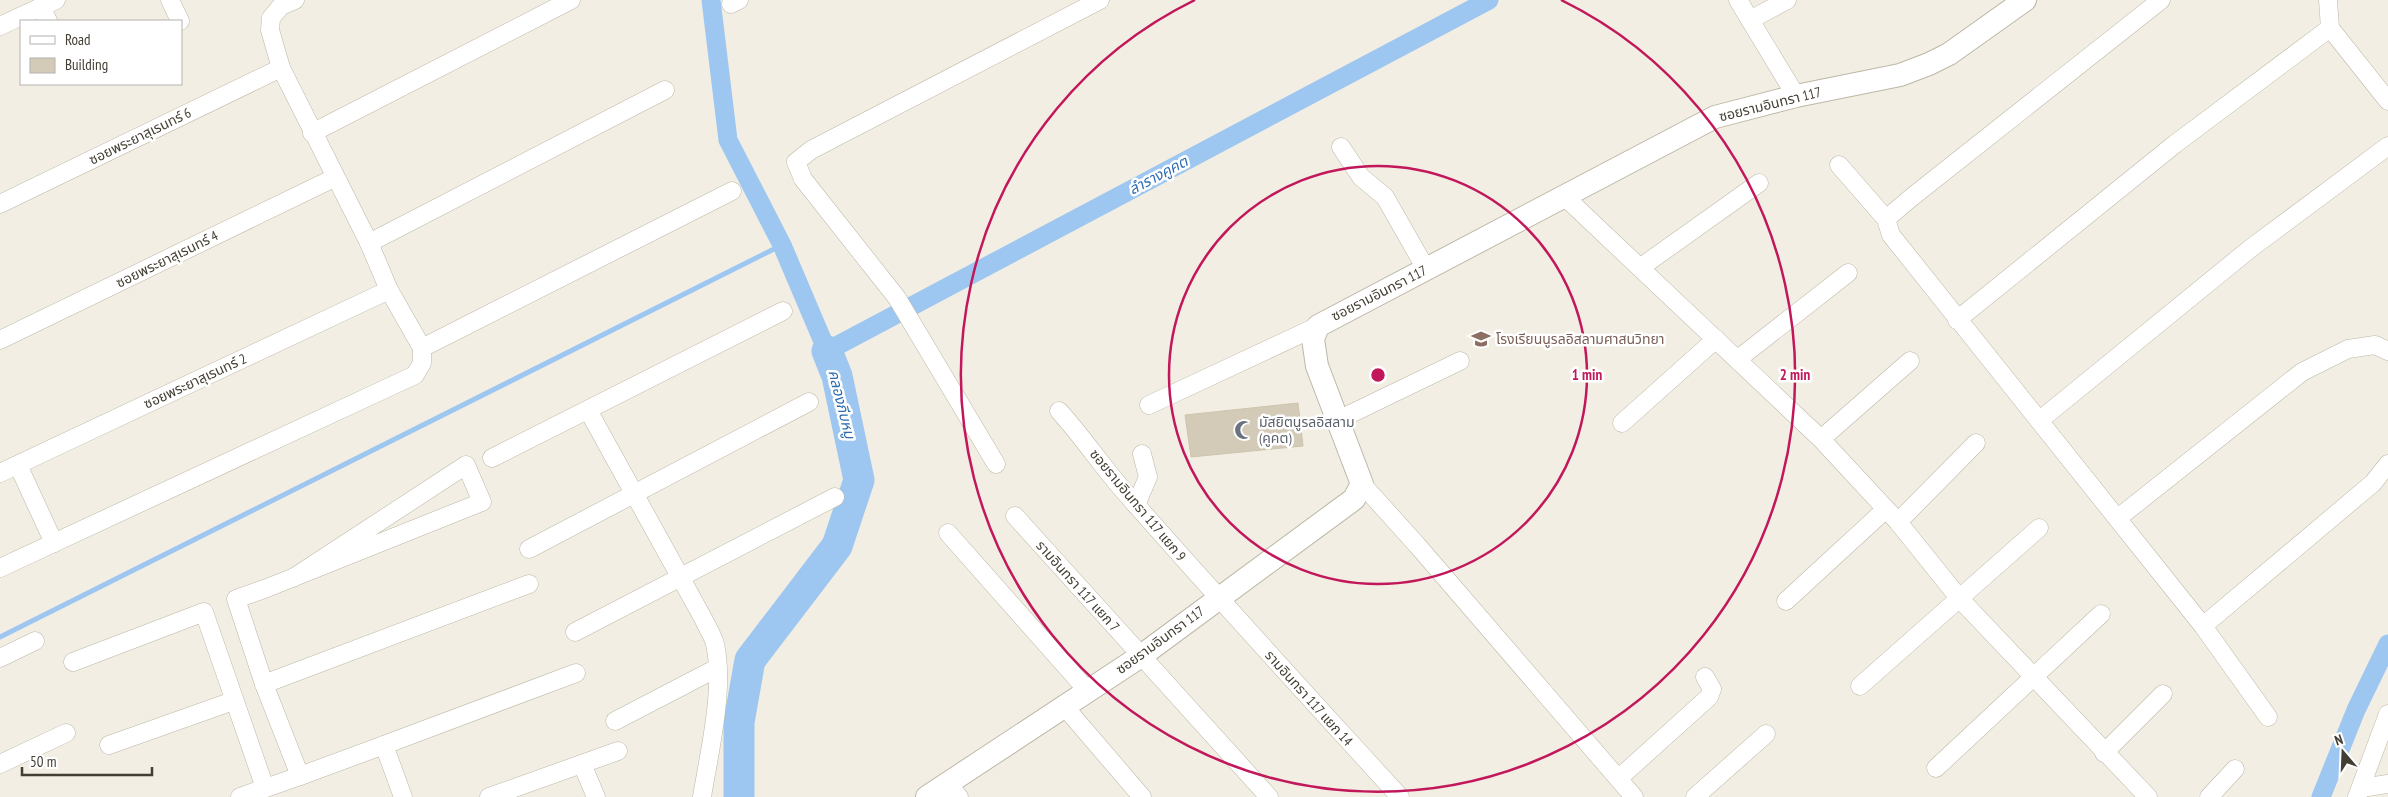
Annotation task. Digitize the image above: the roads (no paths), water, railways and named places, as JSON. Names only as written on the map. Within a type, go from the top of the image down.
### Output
[{"type":"street","points":[[170,0],[180,20]]},
{"type":"street","points":[[0,568],[415,375],[422,363],[422,348],[390,290],[281,68],[270,30],[270,18],[281,6],[296,0]]},
{"type":"street","points":[[312,133],[570,0]]},
{"type":"street","points":[[996,464],[897,298],[804,179],[796,162],[811,150],[1100,0]]},
{"type":"street","points":[[1738,0],[1796,96]]},
{"type":"street","points":[[1750,20],[1787,0]]},
{"type":"street","name":"ซอยรามอินทรา 117","points":[[927,797],[953,790],[1064,706],[1141,656],[1354,499],[1362,484],[1313,351],[1313,339],[1318,326],[1715,117],[1796,96],[1900,75],[1949,54],[2025,0]]},
{"type":"street","points":[[1886,220],[1920,190],[2161,0]]},
{"type":"street","points":[[2328,0],[2330,28],[2388,101]]},
{"type":"street","points":[[0,26],[48,9]]},
{"type":"street","points":[[1957,320],[2175,144],[2330,28]]},
{"type":"street","name":"ซอยพระยาสุเรนทร์ 6","points":[[0,204],[281,68]]},
{"type":"street","points":[[368,243],[665,90]]},
{"type":"street","points":[[2040,420],[2251,248],[2388,146]]},
{"type":"street","points":[[1340,147],[1361,178],[1385,197],[1426,269]]},
{"type":"street","points":[[1838,165],[1886,220],[1890,235],[2203,626],[2268,717]]},
{"type":"street","name":"ซอยพระยาสุเรนทร์ 4","points":[[0,340],[334,178]]},
{"type":"street","points":[[1641,267],[1759,183]]},
{"type":"street","points":[[422,348],[732,190]]},
{"type":"street","points":[[1564,196],[1821,439],[1898,522],[1959,598],[2104,754],[2148,797]]},
{"type":"street","points":[[1738,360],[1848,273]]},
{"type":"street","name":"ซอยพระยาสุเรนทร์ 2","points":[[0,473],[390,290]]},
{"type":"street","points":[[492,458],[783,311]]},
{"type":"street","points":[[1149,405],[1318,326]]},
{"type":"street","points":[[1622,423],[1716,339]]},
{"type":"street","points":[[2118,518],[2302,372],[2348,349],[2375,345],[2388,352]]},
{"type":"street","points":[[1338,420],[1460,361]]},
{"type":"street","points":[[1821,439],[1910,361]]},
{"type":"street","points":[[529,549],[809,402]]},
{"type":"street","points":[[588,410],[715,643],[717,668],[716,708],[702,797]]},
{"type":"street","name":"ซอยรามอินทรา 117 แยก 9","points":[[1060,411],[1136,505],[1218,598]]},
{"type":"street","points":[[1898,522],[1976,443]]},
{"type":"street","points":[[1136,505],[1148,477],[1142,454]]},
{"type":"street","points":[[2203,626],[2373,483],[2388,464]]},
{"type":"street","points":[[18,465],[54,543]]},
{"type":"street","points":[[293,578],[466,465],[482,502],[293,578],[236,599],[264,684],[300,776]]},
{"type":"street","points":[[1362,484],[1634,797]]},
{"type":"street","points":[[575,632],[835,497]]},
{"type":"street","points":[[1786,601],[1886,509]]},
{"type":"street","name":"รามอินทรา 117 แยก 7","points":[[1015,516],[1270,797]]},
{"type":"street","points":[[1860,686],[2039,528]]},
{"type":"street","points":[[948,534],[1088,690]]},
{"type":"street","points":[[264,684],[529,584]]},
{"type":"street","name":"รามอินทรา 117 แยก 14","points":[[1218,598],[1400,797]]},
{"type":"street","points":[[74,662],[204,612],[265,788]]},
{"type":"street","points":[[1936,768],[2101,614]]},
{"type":"street","points":[[0,658],[35,641]]},
{"type":"street","points":[[615,721],[717,668]]},
{"type":"street","points":[[240,797],[576,673]]},
{"type":"street","points":[[1619,778],[1709,698],[1712,689],[1705,677]]},
{"type":"street","points":[[2104,754],[2163,694]]},
{"type":"street","points":[[109,746],[234,701]]},
{"type":"street","points":[[1064,706],[1142,797]]},
{"type":"street","points":[[2359,792],[2388,714]]},
{"type":"street","points":[[0,764],[66,733]]},
{"type":"street","points":[[1695,797],[1766,734]]},
{"type":"street","points":[[384,744],[403,797]]},
{"type":"street","points":[[489,797],[618,751]]},
{"type":"street","points":[[582,764],[596,797]]},
{"type":"street","points":[[2209,797],[2235,769]]},
{"type":"street","points":[[2359,792],[2388,784]]},
{"type":"waterway","name":"ลำรางคูคต","points":[[711,0],[728,140],[782,245],[827,351],[1489,0]]},
{"type":"waterway","points":[[0,637],[782,245]]},
{"type":"waterway","name":"คลองกีบหมู","points":[[739,797],[739,722],[750,660],[837,546],[859,480],[837,376],[827,351]]},
{"type":"waterway","points":[[2321,797],[2356,710],[2388,644]]},
{"type":"place","name":"โรงเรียนนูรลอิสลามศาสนวิทยา","points":[[1481,339]]},
{"type":"place","name":"มัสยิตนูรลอิสลาม (คูคต)","points":[[1244,430]]}]
